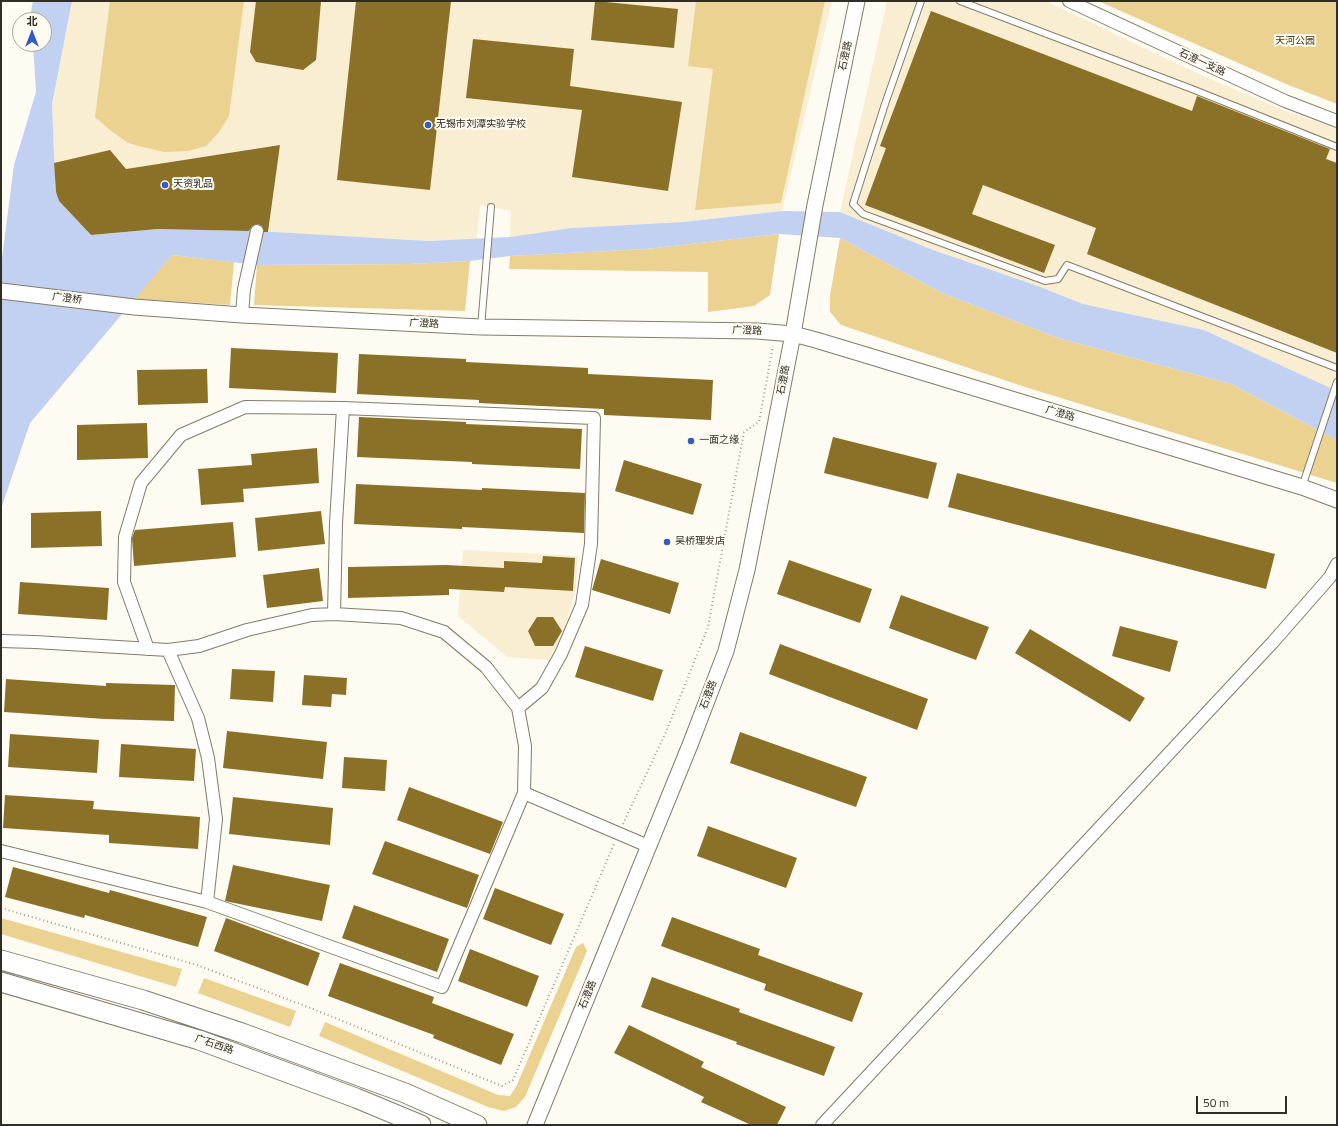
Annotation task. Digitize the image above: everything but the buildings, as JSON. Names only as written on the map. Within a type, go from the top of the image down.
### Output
[{"type":"main road","points":[[1,960],[143,1000],[242,1033],[405,1093],[477,1125]]},
{"type":"main road","name":"广石西路","points":[[1,982],[199,1040],[356,1098],[421,1125]]},
{"type":"street","name":"石澄路","points":[[535,1125],[690,745],[726,651],[747,570],[793,334],[815,204],[857,1]]},
{"type":"street","name":"石澄一支路","points":[[1069,1],[1286,101],[1337,121]]},
{"type":"street","points":[[242,315],[244,289],[257,231]]},
{"type":"street","name":"广澄桥","points":[[1,291],[134,307]]},
{"type":"street","name":"广澄路","points":[[134,307],[242,315],[481,327],[758,331],[793,334],[1302,487],[1337,500]]},
{"type":"street","points":[[148,649],[124,582],[125,537],[141,482],[181,435],[245,407],[342,408],[594,418],[591,544],[582,605],[561,654],[542,688],[518,708]]},
{"type":"street","points":[[334,614],[336,523],[342,408]]},
{"type":"street","points":[[822,1125],[1268,648],[1330,577],[1337,564]]},
{"type":"street","points":[[1,641],[168,650],[199,646],[247,630],[312,615],[334,614],[401,618],[444,632],[486,667],[518,708],[525,746],[524,794],[442,987],[207,902],[1,851]]},
{"type":"street","points":[[168,650],[198,718],[208,758],[216,819],[207,902]]},
{"type":"street","points":[[524,794],[648,846]]},
{"type":"lane","points":[[921,1],[884,104],[853,204],[863,214],[1045,281],[1058,279],[1067,265],[1337,368]]},
{"type":"lane","points":[[960,1],[1192,89],[1337,147]]},
{"type":"lane","points":[[481,327],[491,207]]},
{"type":"lane","points":[[1302,487],[1337,383]]},
{"type":"shaded area","name":"无锡市刘潭实验学校","points":[[72,1],[832,1],[782,211],[683,222],[571,228],[510,237],[511,211],[480,205],[477,239],[428,241],[268,232],[280,145],[126,169],[54,163],[52,104]]},
{"type":"shaded area","points":[[887,1],[1046,1],[1199,74],[1281,109],[1337,129],[1337,391],[1204,330],[1083,304],[1038,286],[933,250],[840,212]]},
{"type":"shaded area","points":[[463,550],[578,556],[575,592],[564,630],[549,660],[507,657],[458,616]]},
{"type":"green space","points":[[110,1],[244,1],[229,116],[219,132],[206,146],[188,151],[164,152],[143,147],[128,143],[95,117]]},
{"type":"green space","points":[[696,1],[825,1],[781,203],[695,210],[713,69],[688,66]]},
{"type":"green space","name":"天河公园","points":[[1098,1],[1337,1],[1337,104],[1286,84]]},
{"type":"green space","points":[[779,234],[770,295],[754,306],[708,312],[708,272],[509,269],[510,256],[646,249]]},
{"type":"green space","points":[[840,238],[942,293],[1061,339],[1231,384],[1337,440],[1337,483],[1022,386],[841,325],[830,312],[830,295]]},
{"type":"green space","points":[[172,255],[234,262],[230,305],[134,299]]},
{"type":"green space","points":[[470,261],[465,311],[254,305],[257,265],[410,264]]},
{"type":"green space","points":[[1,918],[182,969],[176,987],[1,934]]},
{"type":"green space","points":[[583,943],[587,951],[525,1097],[516,1107],[504,1111],[488,1107],[319,1036],[325,1022],[498,1095],[510,1096],[516,1087],[576,947]]},
{"type":"green space","points":[[204,978],[296,1011],[290,1027],[198,993]]},
{"type":"water","points":[[33,1],[72,1],[52,104],[56,192],[59,201],[91,235],[158,229],[257,231],[428,241],[510,237],[571,228],[683,222],[782,211],[840,212],[933,250],[1038,286],[1083,304],[1204,330],[1337,391],[1337,440],[1231,384],[1061,339],[942,293],[840,238],[779,234],[646,249],[510,256],[470,261],[410,264],[257,265],[172,255],[30,423],[1,509],[1,266],[14,165],[36,92],[34,52],[52,52],[52,12],[31,11]]},
{"type":"place","name":"无锡市刘潭实验学校","points":[[428,125]]},
{"type":"place","name":"天资乳品","points":[[165,185]]},
{"type":"place","name":"一面之缘","points":[[691,441]]},
{"type":"place","name":"吴桥理发店","points":[[667,542]]}]
